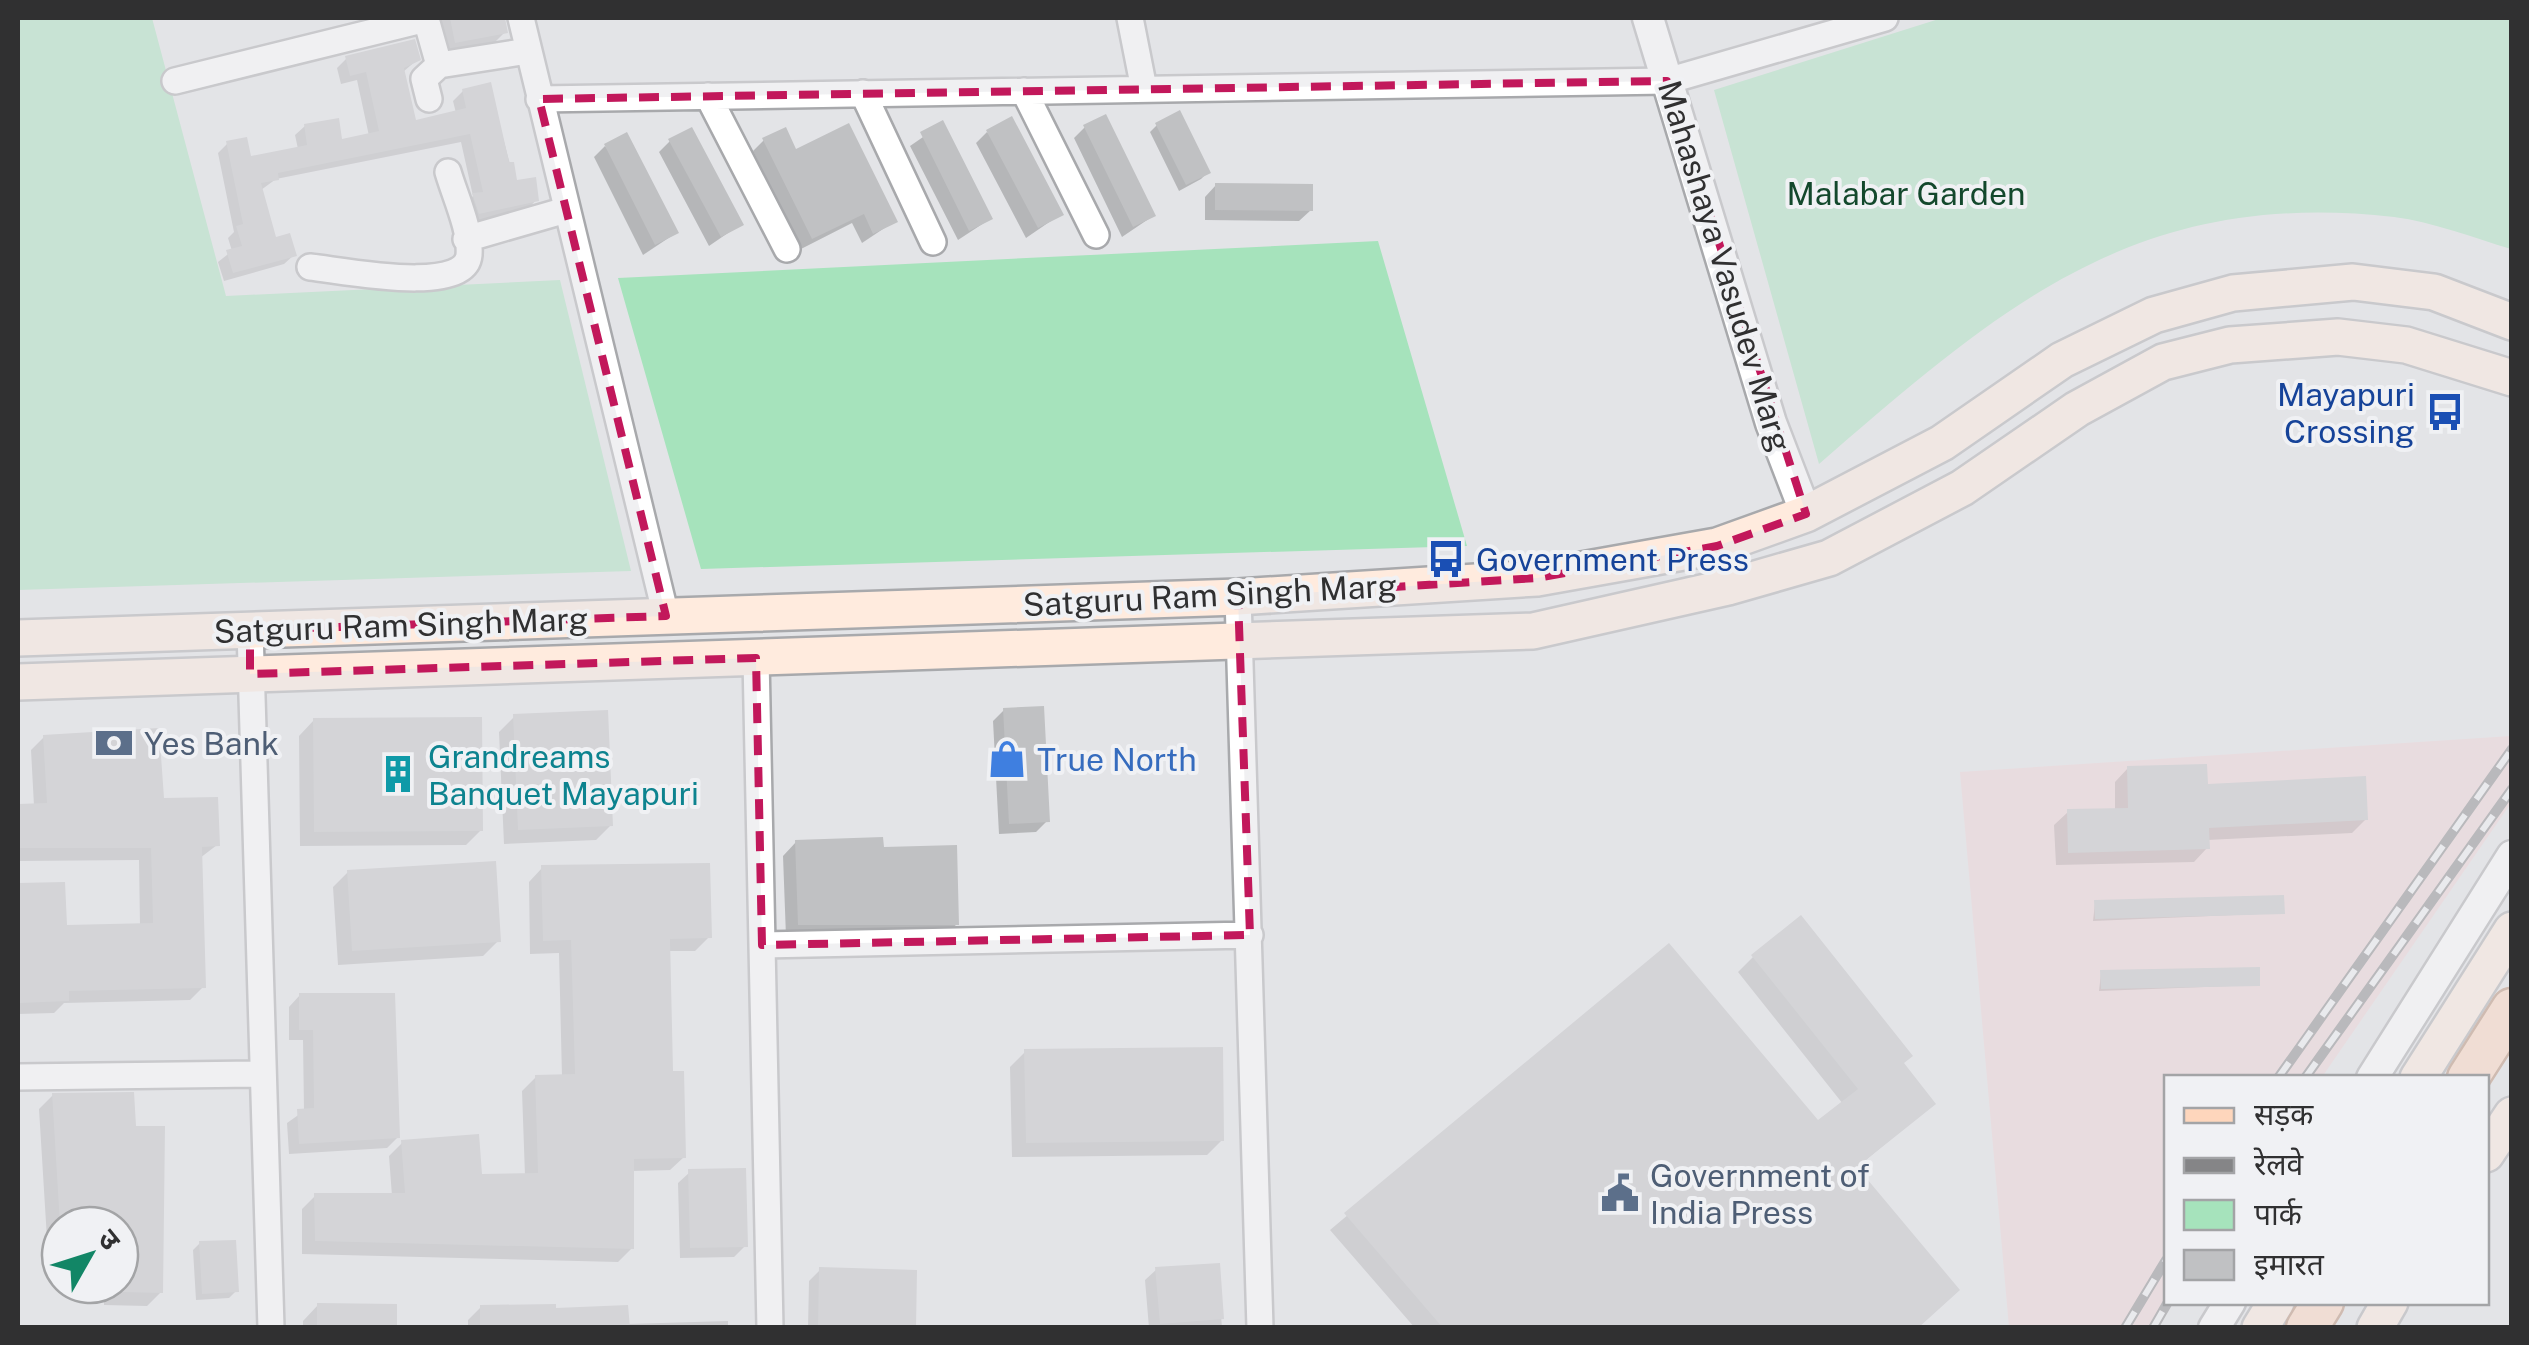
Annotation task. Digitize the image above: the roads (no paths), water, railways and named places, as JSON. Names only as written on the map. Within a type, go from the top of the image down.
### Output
[{"type":"main road","name":"Satguru Ram Singh Marg","points":[[18,638],[1238,597],[1537,578],[1718,546],[1806,514],[1942,443],[2062,360],[2154,315],[2233,293],[2352,282],[2434,292],[2512,322]]},
{"type":"main road","points":[[2434,292],[2512,305]]},
{"type":"main road","name":"Satguru Ram Singh Marg","points":[[18,682],[1242,644],[1534,631],[1728,588],[1828,558],[1962,488],[2077,409],[2164,362],[2230,345],[2338,338],[2406,344],[2512,378]]},
{"type":"main road","points":[[1806,514],[1828,558]]},
{"type":"main road","points":[[2420,1075],[2512,930]]},
{"type":"main road","points":[[2470,1075],[2512,1009]]},
{"type":"main road","points":[[2489,1078],[2512,1044]]},
{"type":"main road","points":[[2489,1150],[2512,1115]]},
{"type":"main road","points":[[2260,1328],[2274,1305]]},
{"type":"main road","points":[[2306,1328],[2321,1305]]},
{"type":"main road","points":[[2330,1328],[2344,1305]]},
{"type":"main road","points":[[2374,1328],[2388,1305]]},
{"type":"street","points":[[521,18],[666,616]]},
{"type":"street","points":[[1130,18],[1144,89]]},
{"type":"street","name":"Mahashaya Vasudev Marg","points":[[1648,18],[1771,422],[1806,514]]},
{"type":"street","points":[[538,99],[1667,81],[1849,23],[1885,18]]},
{"type":"street","points":[[175,81],[327,30],[426,19],[439,65]]},
{"type":"street","points":[[429,99],[424,79],[439,65],[528,50]]},
{"type":"street","points":[[1024,91],[1096,235]]},
{"type":"street","points":[[862,94],[933,242]]},
{"type":"street","points":[[708,96],[787,249]]},
{"type":"street","points":[[310,267],[449,278],[466,266],[466,239],[448,172]]},
{"type":"street","points":[[466,239],[566,210]]},
{"type":"street","points":[[1238,597],[1260,1328]]},
{"type":"street","points":[[250,630],[270,1328]]},
{"type":"street","points":[[756,658],[770,1328]]},
{"type":"street","points":[[2374,1075],[2512,856]]},
{"type":"street","points":[[762,945],[1250,935]]},
{"type":"street","points":[[18,1077],[262,1074]]},
{"type":"street","points":[[2214,1328],[2228,1305]]},
{"type":"railway","points":[[2280,1075],[2512,749]]},
{"type":"railway","points":[[2307,1075],[2512,789]]},
{"type":"railway","points":[[2125,1328],[2164,1263]]},
{"type":"railway","points":[[2153,1328],[2166,1305]]},
{"type":"place","name":"Mayapuri Crossing","points":[[2445,412]]},
{"type":"place","name":"Government Press","points":[[1446,559]]},
{"type":"place","name":"Yes Bank","points":[[114,743]]},
{"type":"place","name":"True North","points":[[1007,759]]},
{"type":"place","name":"Grandreams Banquet Mayapuri","points":[[398,774]]},
{"type":"place","name":"Government of India Press","points":[[1620,1193]]},
{"type":"park label","name":"Malabar Garden","points":[[1906,193]]}]
